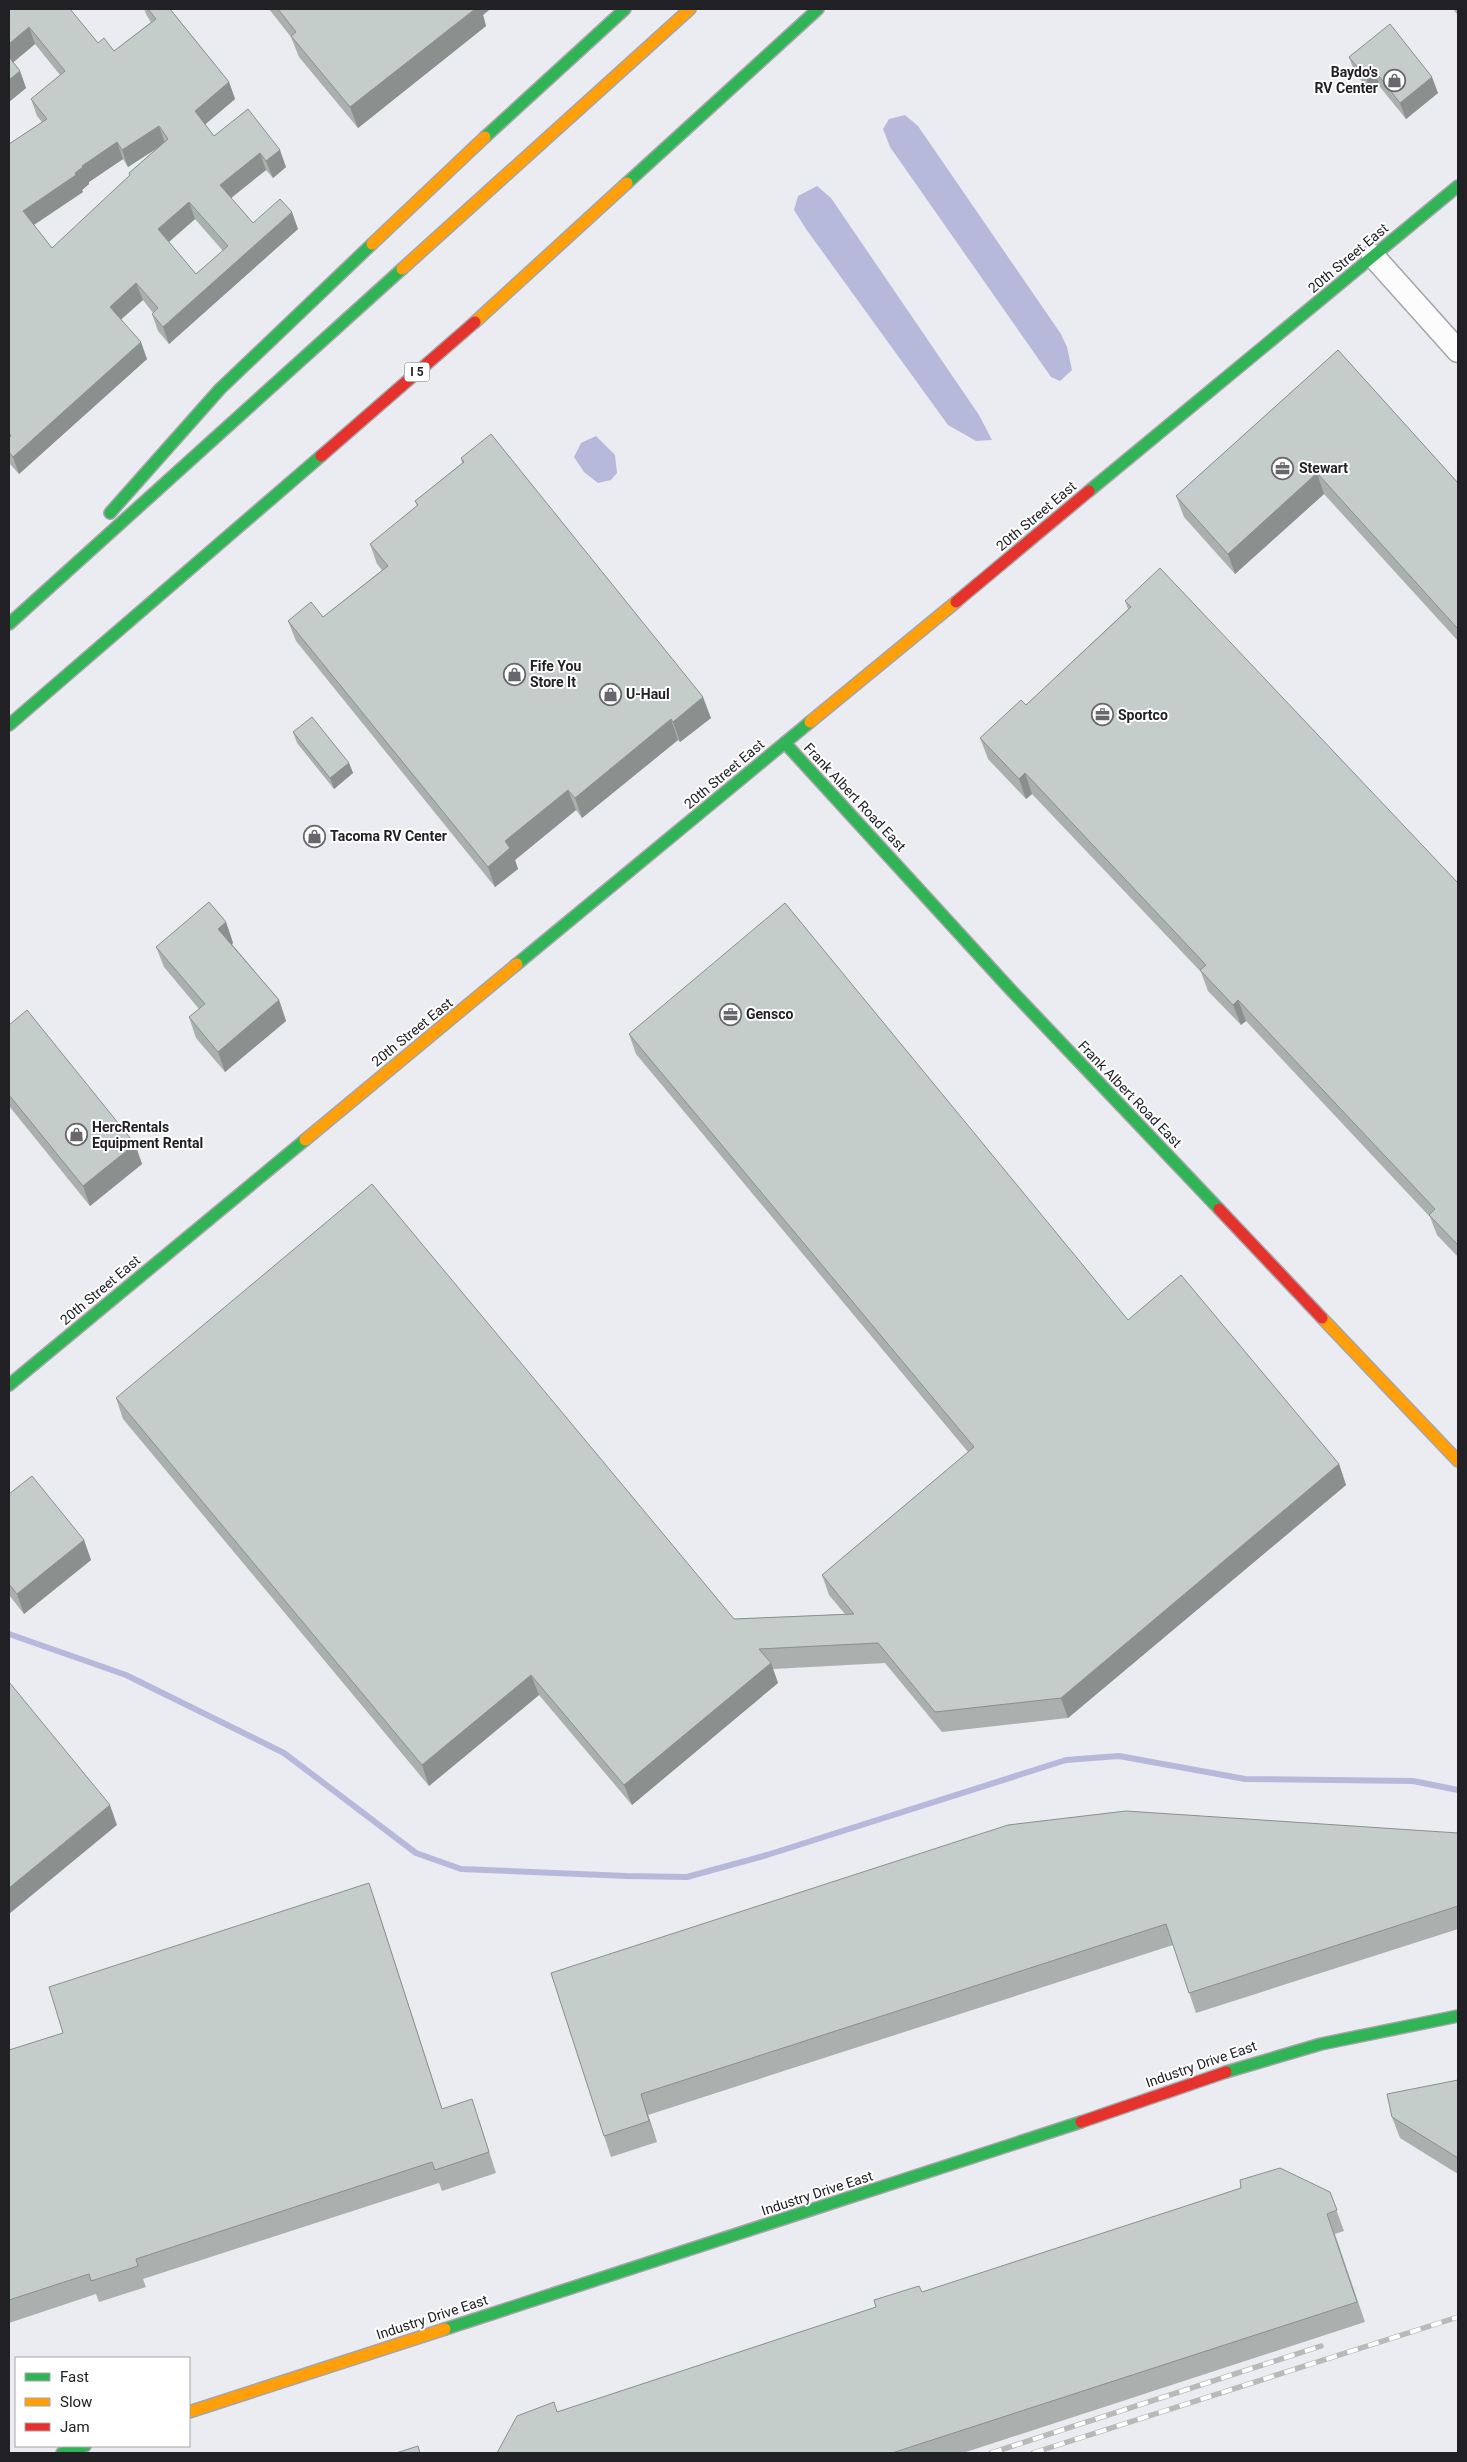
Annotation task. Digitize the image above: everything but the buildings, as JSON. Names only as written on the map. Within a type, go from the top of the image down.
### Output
[{"type":"main road","points":[[101,522],[220,390],[510,113],[625,9]]},
{"type":"main road","points":[[12,621],[690,9]]},
{"type":"main road","name":"I 5","points":[[9,726],[456,338],[818,9]]},
{"type":"main road","name":"20th Street East","points":[[9,1385],[1458,186]]},
{"type":"main road","points":[[12,621],[88,537]]},
{"type":"main road","name":"Frank Albert Road East","points":[[785,743],[1010,989],[1458,1461]]},
{"type":"main road","name":"Industry Drive East","points":[[190,2412],[998,2150],[1251,2063],[1321,2044],[1458,2016]]},
{"type":"main road","points":[[62,2453],[82,2447]]},
{"type":"street","points":[[1373,256],[1458,351]]},
{"type":"water","points":[[905,115],[918,126],[1061,334],[1067,347],[1072,370],[1060,381],[1051,377],[890,147],[883,129],[889,119]]},
{"type":"water","points":[[817,186],[831,198],[979,415],[992,440],[976,441],[948,425],[806,229],[794,210],[798,196]]},
{"type":"water","points":[[596,436],[615,455],[617,473],[611,480],[598,483],[584,472],[574,457],[581,443]]},
{"type":"waterway","points":[[9,1634],[126,1675],[284,1753],[416,1853],[461,1869],[687,1877],[767,1855],[1066,1760],[1119,1756],[1245,1779],[1413,1781],[1458,1790]]},
{"type":"railway","points":[[1033,2453],[1458,2317]]},
{"type":"railway","points":[[991,2453],[1321,2346]]},
{"type":"traffic: fast","points":[[485,137],[625,9]]},
{"type":"traffic: fast","points":[[627,183],[818,9]]},
{"type":"traffic: fast","points":[[1089,491],[1458,186]]},
{"type":"traffic: fast","points":[[110,513],[220,389],[372,244]]},
{"type":"traffic: fast","points":[[9,624],[402,269]]},
{"type":"traffic: fast","points":[[9,725],[321,456]]},
{"type":"traffic: fast","points":[[517,964],[810,722]]},
{"type":"traffic: fast","points":[[785,743],[1010,989],[1219,1209]]},
{"type":"traffic: fast","points":[[9,1385],[305,1140]]},
{"type":"traffic: fast","points":[[1226,2072],[1321,2044],[1458,2016]]},
{"type":"traffic: fast","points":[[445,2329],[1081,2122]]},
{"type":"traffic: fast","points":[[62,2453],[82,2447]]},
{"type":"traffic: slow","points":[[402,269],[690,9]]},
{"type":"traffic: slow","points":[[372,244],[485,137]]},
{"type":"traffic: slow","points":[[475,322],[627,183]]},
{"type":"traffic: slow","points":[[810,722],[956,602]]},
{"type":"traffic: slow","points":[[305,1140],[517,964]]},
{"type":"traffic: slow","points":[[1322,1318],[1458,1461]]},
{"type":"traffic: slow","points":[[190,2412],[445,2329]]},
{"type":"traffic: jam","points":[[321,456],[475,322]]},
{"type":"traffic: jam","points":[[956,602],[1089,491]]},
{"type":"traffic: jam","points":[[1219,1209],[1322,1318]]},
{"type":"traffic: jam","points":[[1081,2122],[1226,2072]]},
{"type":"place","name":"Baydo's RV Center","points":[[1394,80]]},
{"type":"place","name":"Stewart","points":[[1283,468]]},
{"type":"place","name":"Fife You Store It","points":[[514,674]]},
{"type":"place","name":"U-Haul","points":[[610,694]]},
{"type":"place","name":"Sportco","points":[[1102,715]]},
{"type":"place","name":"Tacoma RV Center","points":[[314,836]]},
{"type":"place","name":"Gensco","points":[[730,1014]]},
{"type":"place","name":"HercRentals Equipment Rental","points":[[76,1135]]}]
